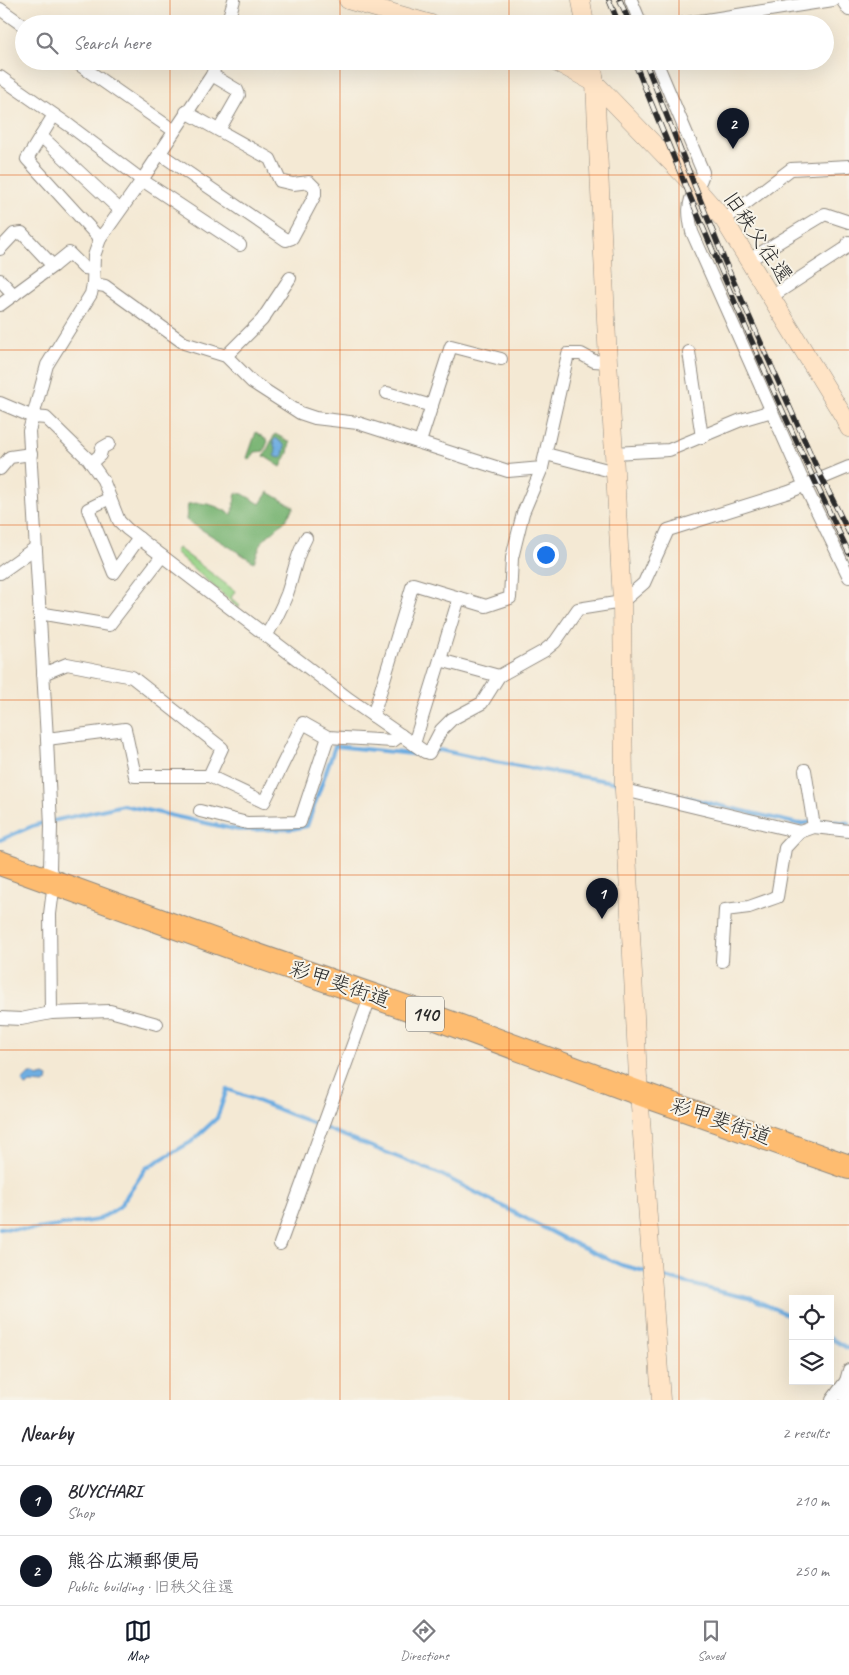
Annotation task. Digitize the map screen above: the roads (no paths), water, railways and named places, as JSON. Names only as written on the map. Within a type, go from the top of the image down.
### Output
[{"type":"highway","name":"彩甲斐街道","points":[[0,851],[52,876],[371,995],[639,1085],[698,1097],[849,1153]]},
{"type":"highway","name":"彩甲斐街道","points":[[0,863],[52,876],[639,1085],[849,1167]]},
{"type":"street","points":[[230,15],[234,0]]},
{"type":"street","points":[[351,0],[401,15]]},
{"type":"street","points":[[581,0],[584,15]]},
{"type":"street","points":[[631,0],[637,15]]},
{"type":"street","points":[[738,15],[833,0]]},
{"type":"street","points":[[842,0],[849,10]]},
{"type":"street","points":[[0,9],[15,20]]},
{"type":"street","points":[[87,70],[174,130]]},
{"type":"street","points":[[51,1014],[51,826],[29,430],[46,365],[91,294],[94,256],[100,239],[142,180],[212,76],[214,70]]},
{"type":"street","name":"旧秩父往還","points":[[571,70],[595,83],[696,188],[724,220],[849,428]]},
{"type":"street","points":[[593,70],[622,602],[624,790],[639,1085],[661,1400]]},
{"type":"street","points":[[660,70],[703,172],[702,180],[696,188],[688,210],[692,232],[805,486],[849,577]]},
{"type":"street","points":[[212,76],[237,90],[239,95],[219,130]]},
{"type":"street","points":[[0,77],[142,180],[240,245]]},
{"type":"street","points":[[160,153],[286,240],[292,238],[315,195],[316,188],[309,182],[294,184],[280,181],[270,159],[186,112]]},
{"type":"street","points":[[54,115],[27,159],[100,239]]},
{"type":"street","points":[[41,136],[120,210]]},
{"type":"street","points":[[724,220],[791,169],[849,166]]},
{"type":"street","points":[[749,260],[825,214],[849,222]]},
{"type":"street","points":[[0,249],[14,234],[22,234],[53,266]]},
{"type":"street","points":[[772,297],[846,248],[849,242]]},
{"type":"street","points":[[0,305],[69,253],[84,268],[94,269]]},
{"type":"street","points":[[226,356],[262,320],[290,278]]},
{"type":"street","points":[[0,280],[14,295]]},
{"type":"street","points":[[93,284],[105,286],[184,343],[226,356],[252,382],[300,412],[315,418],[358,423],[508,471],[542,468]]},
{"type":"street","points":[[420,442],[451,346],[500,358]]},
{"type":"street","points":[[689,352],[702,436]]},
{"type":"street","points":[[373,716],[413,584],[486,606],[510,598],[512,558],[523,513],[546,454],[568,354],[581,354],[594,361],[608,362]]},
{"type":"street","points":[[386,393],[432,406]]},
{"type":"street","points":[[0,403],[33,417],[46,418],[90,463],[103,480],[120,521],[139,538],[373,716],[423,750]]},
{"type":"street","points":[[614,453],[669,450],[741,420],[772,411]]},
{"type":"street","points":[[90,463],[100,455],[102,448],[109,444]]},
{"type":"street","points":[[0,469],[10,457],[31,454]]},
{"type":"street","points":[[546,454],[615,472]]},
{"type":"street","points":[[423,750],[452,719],[482,703],[499,676],[544,651],[555,642],[578,609],[622,602],[644,583],[668,530],[789,492],[849,467]]},
{"type":"street","points":[[110,498],[88,509],[114,573],[139,538]]},
{"type":"street","points":[[266,636],[284,600],[297,553],[306,538]]},
{"type":"street","points":[[0,573],[35,548]]},
{"type":"street","points":[[39,613],[108,625],[162,556]]},
{"type":"street","points":[[423,750],[440,660],[460,598]]},
{"type":"street","points":[[440,660],[499,676]]},
{"type":"street","points":[[43,674],[67,664],[132,677],[222,748],[209,776]]},
{"type":"street","points":[[47,739],[125,729],[135,776],[209,776],[264,802],[303,723],[328,737],[393,742],[401,735]]},
{"type":"street","points":[[200,811],[247,823],[300,822],[328,737]]},
{"type":"street","points":[[805,770],[814,827]]},
{"type":"street","points":[[624,790],[800,832]]},
{"type":"street","points":[[722,961],[725,910],[749,907],[777,896],[785,848],[800,832],[814,827],[849,831]]},
{"type":"street","points":[[280,1244],[371,995]]},
{"type":"street","points":[[0,1018],[110,1011],[156,1024]]},
{"type":"street","points":[[832,1400],[848,1376]]},
{"type":"street","points":[[846,1400],[848,1376]]},
{"type":"water","points":[[276,438],[285,446],[283,455],[280,458],[274,456],[276,452],[273,441]]},
{"type":"water","points":[[29,1074],[34,1074],[37,1077],[44,1075],[48,1077],[47,1082],[44,1084],[30,1083],[27,1086],[24,1085],[22,1081]]},
{"type":"waterway","points":[[0,840],[35,825],[123,805],[238,830],[292,829],[307,826],[335,746],[412,754],[420,753]]},
{"type":"waterway","points":[[434,751],[440,750],[495,762],[619,783]]},
{"type":"waterway","points":[[628,784],[799,824],[812,822]]},
{"type":"waterway","points":[[819,822],[849,823]]},
{"type":"waterway","points":[[0,1228],[29,1230],[98,1220],[119,1207],[146,1168],[191,1142],[217,1118],[227,1089],[442,1175],[569,1241],[621,1265],[648,1272]]},
{"type":"waterway","points":[[657,1275],[753,1299],[789,1315]]},
{"type":"waterway","points":[[833,1340],[849,1349]]},
{"type":"railway","points":[[609,0],[615,15]]},
{"type":"railway","points":[[620,0],[626,15]]},
{"type":"railway","points":[[638,70],[738,309],[792,432],[849,553]]},
{"type":"railway","points":[[649,70],[725,262],[816,466],[849,533]]},
{"type":"place","name":"熊谷広瀬郵便局","points":[[733,149]]},
{"type":"place","name":"BUYCHARI","points":[[602,919]]}]
